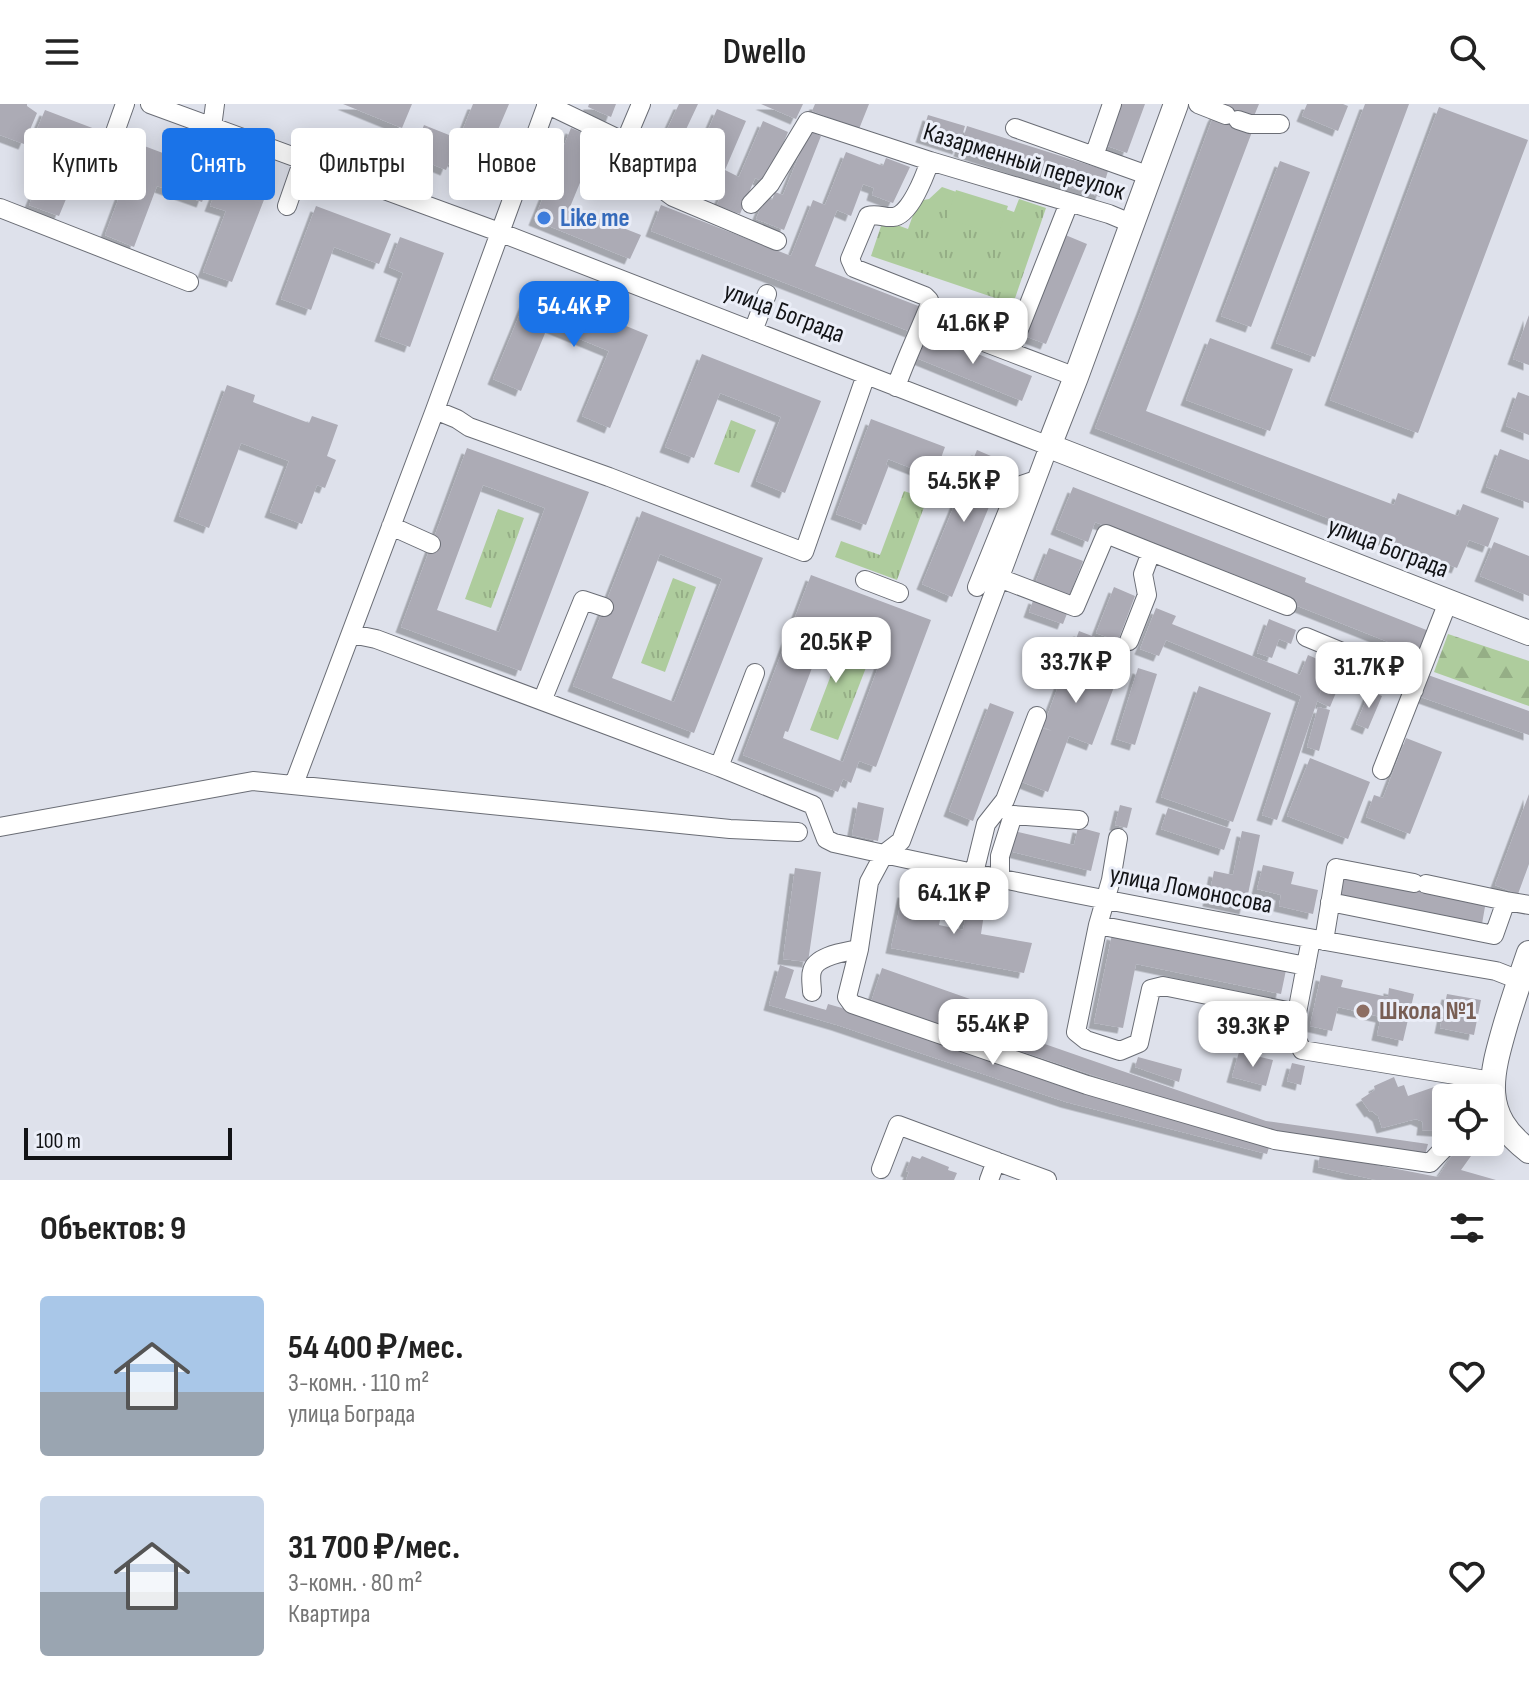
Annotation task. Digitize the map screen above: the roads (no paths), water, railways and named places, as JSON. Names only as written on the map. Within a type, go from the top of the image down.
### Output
[{"type":"main road","points":[[1049,446],[1176,104]]},
{"type":"main road","name":"улица Бограда","points":[[1049,446],[1529,633]]},
{"type":"main road","points":[[1492,1081],[1498,1051],[1526,965]]},
{"type":"main road","points":[[1504,1128],[1529,1151]]},
{"type":"street","points":[[116,128],[125,104]]},
{"type":"street","name":"улица Бограда","points":[[150,104],[291,156]]},
{"type":"street","points":[[212,127],[215,104]]},
{"type":"street","points":[[294,784],[546,104],[596,128]]},
{"type":"street","points":[[631,128],[641,104]]},
{"type":"street","points":[[1094,156],[1112,104]]},
{"type":"street","points":[[1198,104],[1250,124],[1280,124]]},
{"type":"street","name":"Казарменный переулок","points":[[751,204],[770,184],[808,121],[1133,224]]},
{"type":"street","points":[[1015,128],[1150,176]]},
{"type":"street","points":[[896,387],[929,300],[854,268],[850,259],[868,216],[875,214],[890,218],[903,213],[922,184],[930,161]]},
{"type":"street","points":[[287,206],[291,194]]},
{"type":"street","name":"улица Бограда","points":[[412,200],[1049,446]]},
{"type":"street","points":[[680,200],[777,241]]},
{"type":"street","points":[[1010,352],[1069,203]]},
{"type":"street","points":[[0,208],[189,282]]},
{"type":"street","points":[[753,331],[767,294]]},
{"type":"street","points":[[955,331],[1076,377]]},
{"type":"street","points":[[435,410],[469,427],[804,552],[866,375]]},
{"type":"street","points":[[1049,446],[901,841],[884,854],[869,882],[859,949],[847,997],[852,1004],[1087,1085],[1275,1140],[1430,1163],[1437,1156]]},
{"type":"street","points":[[977,587],[1018,486],[1036,480]]},
{"type":"street","points":[[391,526],[431,544]]},
{"type":"street","points":[[999,578],[1075,607],[1106,534],[1287,606]]},
{"type":"street","points":[[1129,641],[1147,595],[1143,574],[1151,552]]},
{"type":"street","points":[[865,580],[899,593]]},
{"type":"street","points":[[542,701],[583,600],[604,607]]},
{"type":"street","points":[[1382,770],[1448,602]]},
{"type":"street","points":[[352,634],[376,639],[719,767],[755,673]]},
{"type":"street","points":[[1306,637],[1388,671],[1414,690]]},
{"type":"street","points":[[974,873],[986,824],[1005,800],[1037,716]]},
{"type":"street","name":"улица Ломоносова","points":[[719,767],[813,805],[826,839],[884,854],[1104,900],[1496,971],[1526,965]]},
{"type":"street","points":[[0,827],[253,781],[730,829],[798,832]]},
{"type":"street","points":[[1000,878],[1000,856],[1013,815],[1079,820]]},
{"type":"street","points":[[1118,838],[1076,1032],[1086,1040],[1120,1051],[1139,1043],[1151,989],[1163,986],[1297,1013]]},
{"type":"street","points":[[1492,1081],[1302,1050],[1296,1038],[1297,1013],[1306,966],[1330,902],[1336,868],[1529,905]]},
{"type":"street","points":[[1330,902],[1494,935],[1506,901]]},
{"type":"street","points":[[1098,925],[1306,966]]},
{"type":"street","points":[[812,992],[815,965],[830,955],[859,949]]},
{"type":"street","points":[[881,1169],[898,1125],[1047,1180]]},
{"type":"street","points":[[989,1180],[996,1161]]},
{"type":"place","name":"Like me","points":[[544,218]]},
{"type":"place","name":"Школа №1","points":[[1363,1011]]}]
